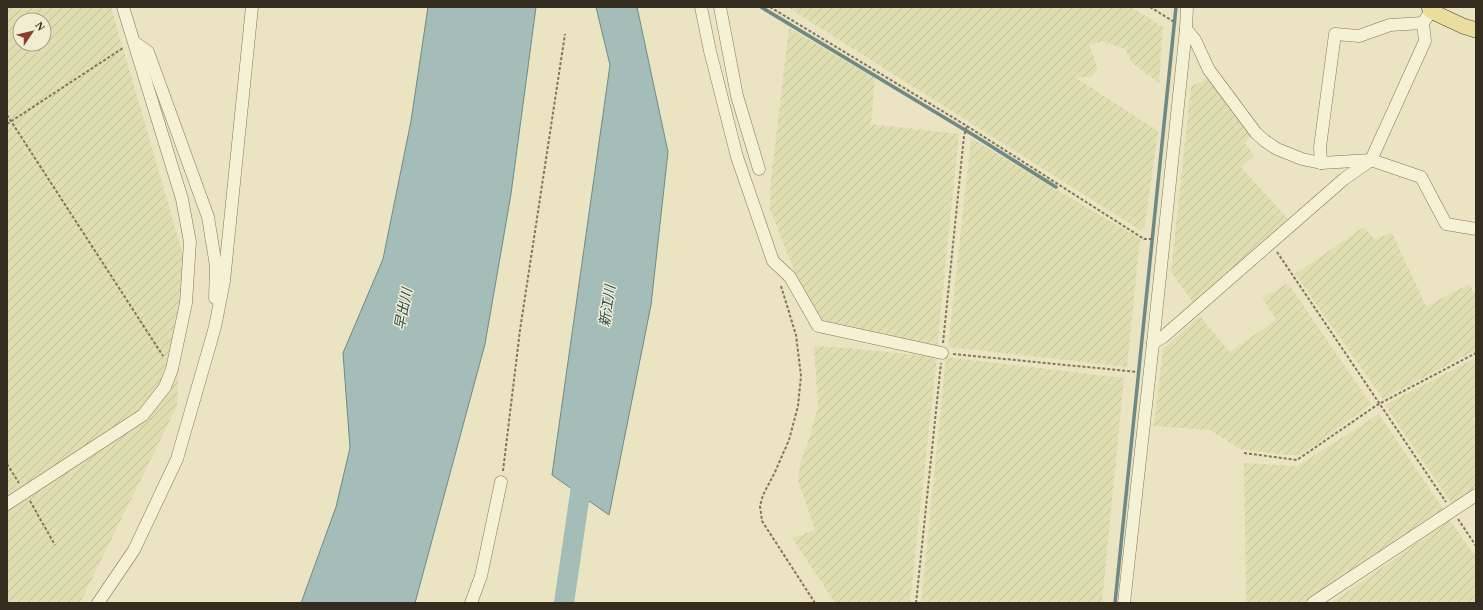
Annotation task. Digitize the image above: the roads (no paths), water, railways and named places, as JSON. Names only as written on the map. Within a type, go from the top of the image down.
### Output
[{"type":"main road","points":[[1428,14],[1476,30]]},
{"type":"street","points":[[7,504],[143,415],[165,387],[172,370],[186,303],[190,242],[182,199],[123,7]]},
{"type":"street","points":[[98,603],[134,550],[177,459],[215,327],[224,281],[252,7]]},
{"type":"street","points":[[701,7],[710,51],[737,157],[773,261],[790,277],[818,326],[942,353]]},
{"type":"street","points":[[720,7],[737,96],[759,169]]},
{"type":"street","points":[[1124,603],[1150,373],[1186,29],[1187,7]]},
{"type":"street","points":[[1153,343],[1163,337],[1344,179],[1371,160],[1425,41],[1428,14],[1359,36],[1335,34],[1320,147],[1321,163]]},
{"type":"street","points":[[1186,29],[1195,40],[1209,70],[1260,137],[1278,149],[1302,159],[1321,163],[1371,160],[1421,176],[1446,224],[1476,229]]},
{"type":"street","points":[[134,42],[148,52],[208,217],[216,266],[215,327]]},
{"type":"street","points":[[471,603],[481,576],[501,482]]},
{"type":"street","points":[[1313,603],[1476,495]]},
{"type":"water","name":"早出川","points":[[428,7],[536,7],[511,194],[485,344],[415,603],[301,603],[336,507],[350,448],[343,353],[383,259],[411,121]]},
{"type":"water","points":[[596,7],[637,7],[668,152],[651,305],[609,515],[552,475],[610,65]]},
{"type":"waterway","points":[[761,7],[975,136],[1056,187]]},
{"type":"waterway","points":[[1115,603],[1176,7]]},
{"type":"waterway","name":"新江川","points":[[564,603],[584,466]]}]
